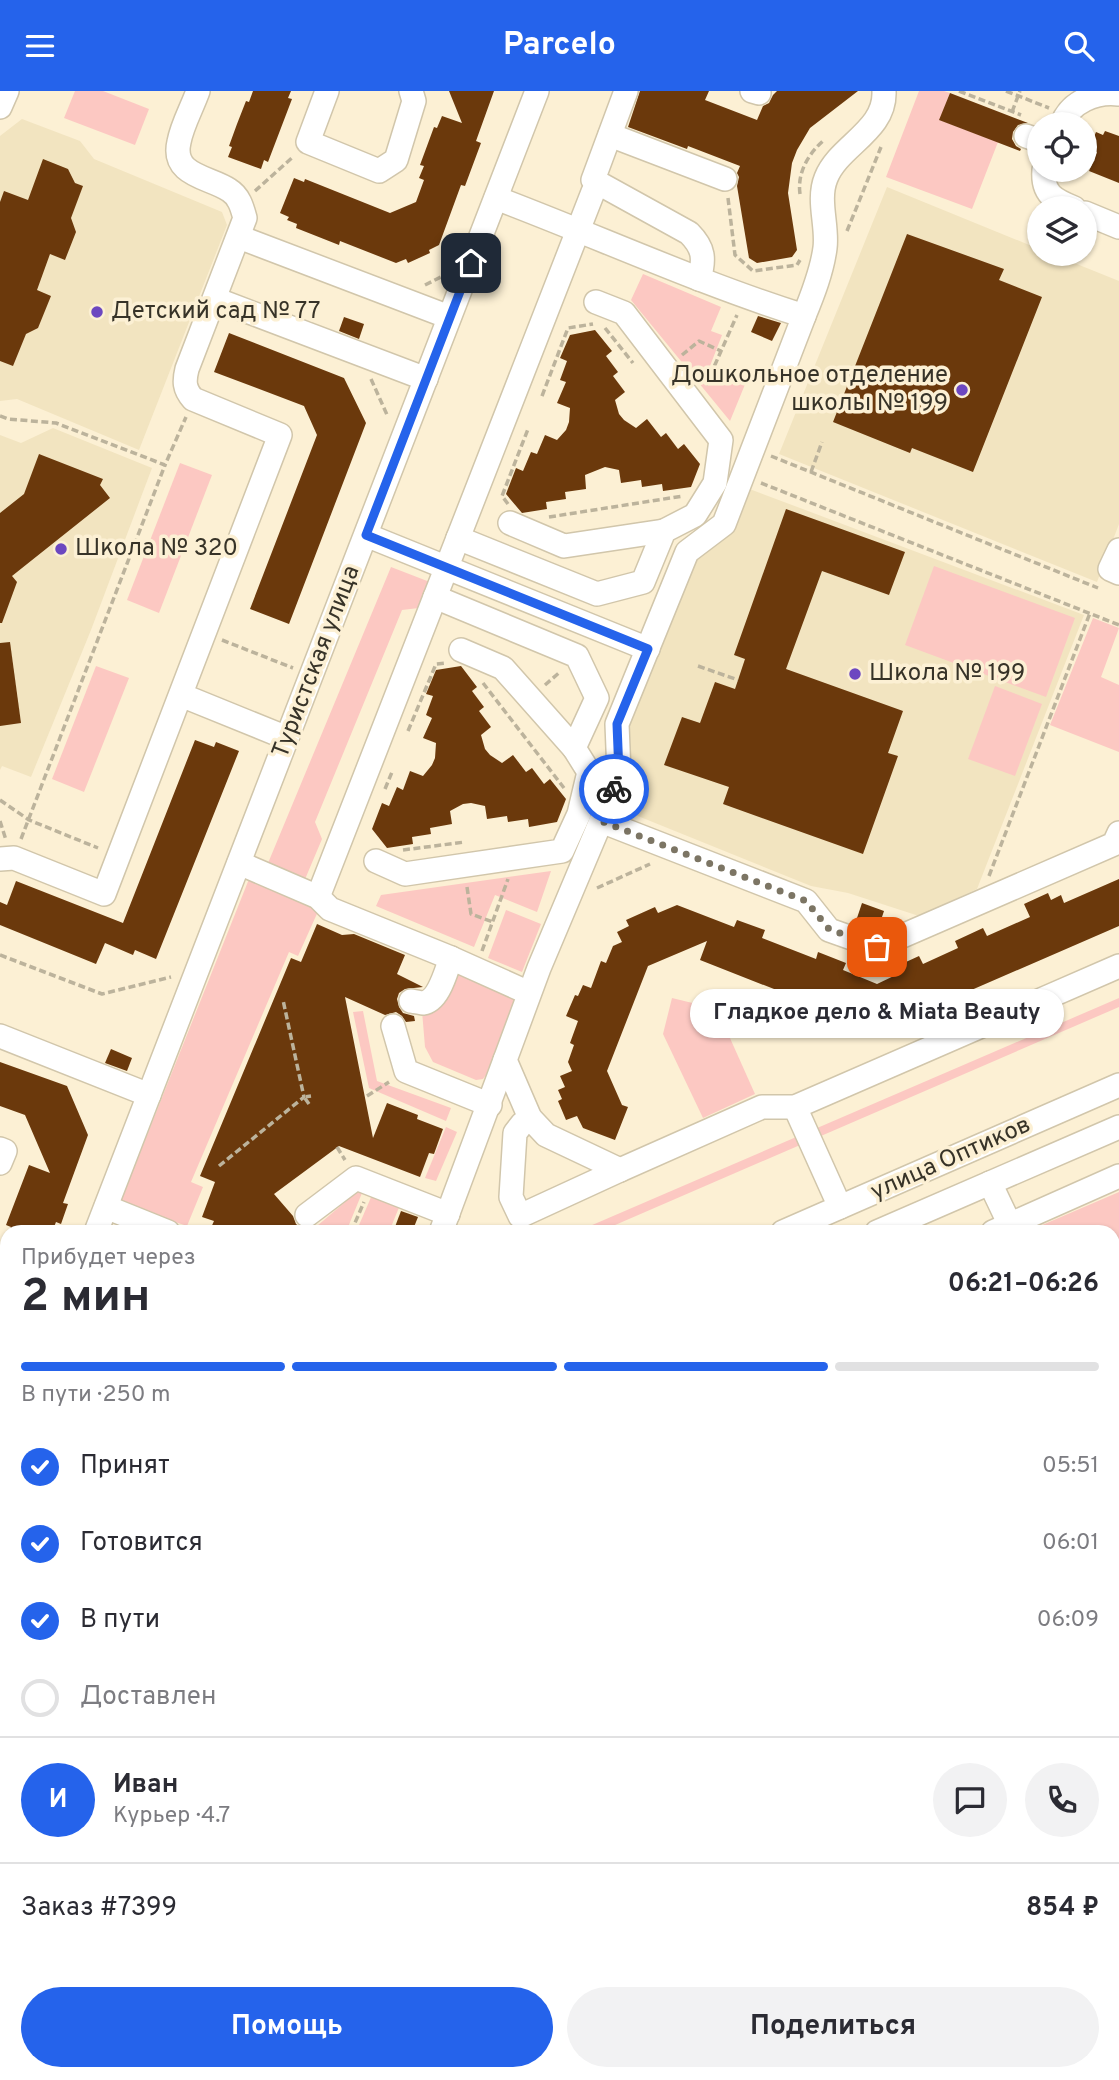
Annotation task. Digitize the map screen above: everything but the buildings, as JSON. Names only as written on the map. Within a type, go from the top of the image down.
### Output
[{"type":"street","points":[[0,107],[7,91]]},
{"type":"street","points":[[7,858],[104,894],[280,435],[193,399],[187,393],[184,381],[245,218],[241,204],[230,191],[190,173],[180,160],[178,145],[198,91]]},
{"type":"street","points":[[327,91],[308,142],[379,171],[396,160],[414,101],[411,91]]},
{"type":"street","name":"Туристская улица","points":[[99,1225],[537,91]]},
{"type":"street","points":[[626,91],[593,180],[689,233],[699,243],[703,257],[699,279]]},
{"type":"street","points":[[307,1215],[356,1178],[445,1223],[530,993],[619,773],[617,724],[687,552],[724,524],[815,291],[826,247],[824,180],[832,166],[873,124],[882,110],[884,91]]},
{"type":"street","points":[[1068,112],[1079,102],[1106,92],[1119,95]]},
{"type":"street","points":[[610,135],[725,179]]},
{"type":"street","points":[[318,897],[593,192]]},
{"type":"street","points":[[496,198],[699,279],[804,316]]},
{"type":"street","points":[[1097,218],[1119,227]]},
{"type":"street","points":[[239,237],[449,317]]},
{"type":"street","points":[[215,299],[426,379]]},
{"type":"street","points":[[512,518],[564,547],[664,531],[695,515],[715,483],[721,440],[624,313],[596,302]]},
{"type":"street","points":[[458,538],[597,594],[643,582],[664,531]]},
{"type":"street","points":[[366,535],[648,649]]},
{"type":"street","points":[[1119,550],[1110,569],[1119,573]]},
{"type":"street","points":[[435,597],[577,656],[597,698],[574,748]]},
{"type":"street","points":[[376,861],[404,874],[562,851],[579,814],[589,772],[574,748],[503,668],[458,655]]},
{"type":"street","points":[[181,695],[287,737]]},
{"type":"street","points":[[601,821],[806,901],[829,929],[877,947],[1114,844],[1119,833]]},
{"type":"street","points":[[239,863],[318,897],[330,909],[530,993]]},
{"type":"street","points":[[411,1001],[423,1003],[436,994],[451,958]]},
{"type":"street","points":[[530,1118],[515,1133],[511,1197],[520,1216],[762,1107],[795,1108],[1119,966]]},
{"type":"street","points":[[393,1026],[406,1071],[490,1105]]},
{"type":"street","points":[[0,1036],[149,1095]]},
{"type":"street","points":[[505,1060],[530,1118],[546,1136],[620,1170]]},
{"type":"street","name":"улица Оптиков","points":[[799,1225],[1119,1085]]},
{"type":"street","points":[[795,1108],[840,1207]]},
{"type":"street","points":[[893,1225],[1119,1127]]},
{"type":"street","points":[[0,1149],[5,1151],[0,1163]]},
{"type":"street","points":[[1008,1225],[1119,1176]]},
{"type":"street","points":[[990,1183],[1000,1225]]},
{"type":"street","points":[[106,1207],[151,1225]]},
{"type":"path","points":[[959,91],[1012,112],[1027,128]]},
{"type":"path","points":[[1006,91],[1019,93],[1051,109],[1042,112]]},
{"type":"path","points":[[1012,112],[1019,93]]},
{"type":"path","points":[[800,195],[798,182],[811,152],[829,136]]},
{"type":"path","points":[[848,231],[883,141]]},
{"type":"path","points":[[241,204],[308,142]]},
{"type":"path","points":[[725,179],[735,255],[753,271],[797,265],[802,256]]},
{"type":"path","points":[[398,298],[471,263]]},
{"type":"path","points":[[697,408],[740,308]]},
{"type":"path","points":[[542,396],[568,328],[601,323],[640,372]]},
{"type":"path","points":[[359,354],[400,445]]},
{"type":"path","points":[[833,369],[851,375]]},
{"type":"path","points":[[7,858],[29,820],[165,465],[193,399]]},
{"type":"path","points":[[0,416],[55,423],[165,465]]},
{"type":"path","points":[[512,518],[502,496],[528,429]]},
{"type":"path","points":[[811,473],[822,442]]},
{"type":"path","points":[[753,449],[1101,589]]},
{"type":"path","points":[[742,475],[1119,625]]},
{"type":"path","points":[[548,517],[682,496]]},
{"type":"path","points":[[977,905],[1090,613]]},
{"type":"path","points":[[205,633],[312,675]]},
{"type":"path","points":[[408,731],[436,664],[458,655]]},
{"type":"path","points":[[698,666],[738,680]]},
{"type":"path","points":[[480,679],[572,797]]},
{"type":"path","points":[[382,796],[392,772]]},
{"type":"path","points":[[0,800],[29,820],[119,856]]},
{"type":"path","points":[[397,851],[474,840]]},
{"type":"path","points":[[568,901],[678,852]]},
{"type":"path","points":[[481,954],[516,857]]},
{"type":"path","points":[[0,955],[102,994],[170,977],[193,985]]},
{"type":"path","points":[[283,1000],[304,1097],[309,1104]]},
{"type":"path","points":[[366,1097],[406,1071]]},
{"type":"path","points":[[219,1166],[304,1097],[311,1096]]},
{"type":"path","points":[[354,1225],[372,1184]]},
{"type":"shaded area","points":[[75,91],[103,91],[149,109],[135,145],[64,118]]},
{"type":"shaded area","points":[[919,91],[950,93],[940,120],[998,142],[972,209],[886,177]]},
{"type":"shaded area","name":"Детский сад № 77","points":[[22,119],[80,141],[94,159],[222,212],[227,225],[139,450],[17,399],[0,401],[0,136]]},
{"type":"shaded area","name":"Дошкольное отделение школы № 199","points":[[887,187],[1027,244],[1027,266],[1082,266],[1119,281],[1119,524],[1097,582],[779,454]]},
{"type":"shaded area","points":[[643,274],[721,307],[711,331],[722,335],[710,366],[746,382],[730,421],[631,300]]},
{"type":"shaded area","name":"Школа № 320","points":[[53,428],[152,468],[91,630],[31,777],[2,766],[0,770],[0,435],[21,443]]},
{"type":"shaded area","points":[[180,463],[212,475],[159,613],[127,600]]},
{"type":"shaded area","name":"Школа № 199","points":[[747,488],[1084,615],[977,889],[919,916],[848,893],[811,886],[618,808],[632,768],[626,732],[695,556]]},
{"type":"shaded area","points":[[934,566],[1075,618],[1046,697],[905,645]]},
{"type":"shaded area","points":[[391,567],[435,584],[427,607],[402,610],[315,822],[322,839],[303,884],[266,868]]},
{"type":"shaded area","points":[[1093,618],[1119,628],[1101,677],[1119,685],[1119,752],[1050,725]]},
{"type":"shaded area","points":[[96,666],[129,678],[84,792],[52,779]]},
{"type":"shaded area","points":[[995,686],[1042,704],[1015,776],[968,759]]},
{"type":"shaded area","points":[[551,871],[537,912],[495,895],[474,947],[376,906],[381,895]]},
{"type":"shaded area","points":[[249,879],[320,907],[298,956],[289,952],[191,1182],[203,1187],[187,1225],[120,1203]]},
{"type":"shaded area","points":[[506,910],[541,924],[522,972],[488,958]]},
{"type":"shaded area","points":[[457,968],[518,994],[483,1079],[476,1080],[433,1062],[425,1047],[422,1011]]},
{"type":"shaded area","points":[[672,998],[717,1009],[755,1094],[703,1118],[663,1034]]},
{"type":"shaded area","points":[[1119,998],[1119,1007],[615,1225],[592,1225]]},
{"type":"shaded area","points":[[363,1011],[377,1081],[451,1108],[446,1121],[369,1088],[353,1012]]},
{"type":"shaded area","points":[[446,1127],[457,1132],[436,1181],[425,1178]]},
{"type":"shaded area","points":[[358,1191],[362,1193],[349,1225],[318,1225]]},
{"type":"shaded area","points":[[1119,1192],[1119,1225],[1042,1225]]},
{"type":"shaded area","points":[[372,1195],[400,1205],[392,1225],[359,1225]]},
{"type":"way so far","points":[[614,789],[601,821],[806,901],[829,929],[877,947]]},
{"type":"place","name":"Детский сад № 77","points":[[97,312]]},
{"type":"place","name":"Дошкольное отделение школы № 199","points":[[962,390]]},
{"type":"place","name":"Школа № 320","points":[[61,549]]},
{"type":"place","name":"Школа № 199","points":[[855,674]]},
{"type":"place","name":"Гладкое дело & Miata Beauty","points":[[877,947]]},
{"type":"route","points":[[471,263],[366,535],[648,649],[617,724],[619,773],[614,789]]}]
